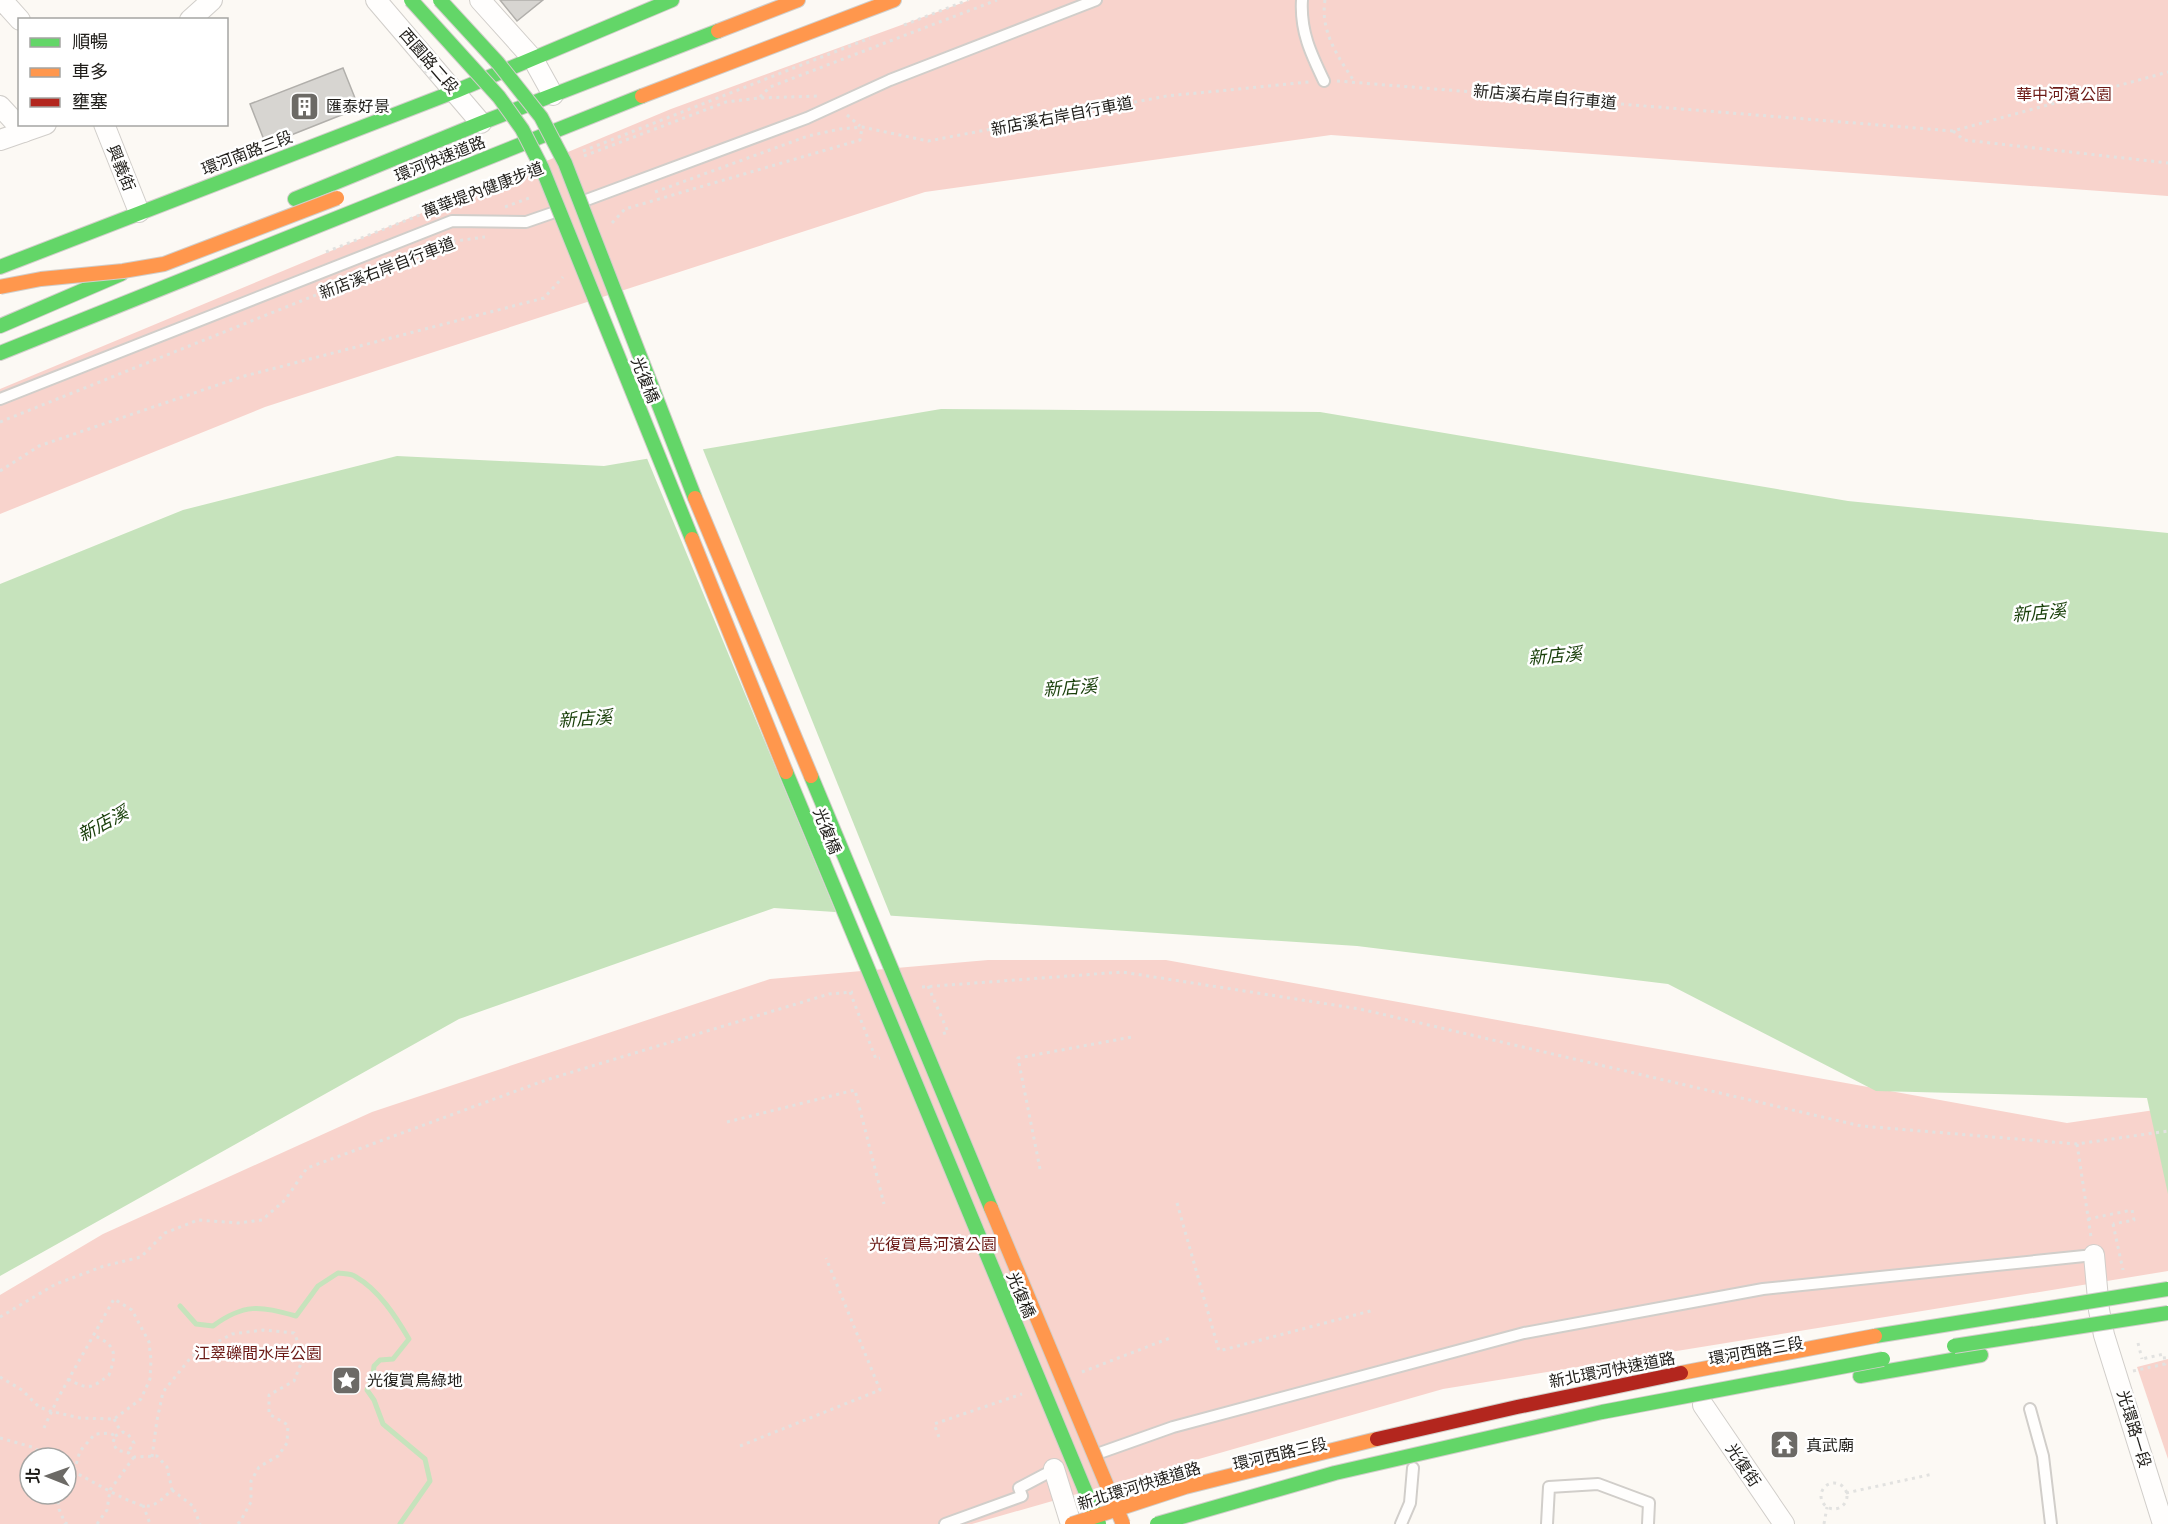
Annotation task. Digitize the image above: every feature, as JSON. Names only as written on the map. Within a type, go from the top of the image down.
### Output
[{"type":"main road","name":"光復橋","points":[[411,0],[499,97],[536,170],[827,876],[1099,1524]]},
{"type":"main road","name":"光復橋","points":[[440,0],[498,63],[572,159],[688,484],[1123,1524]]},
{"type":"main road","name":"環河南路三段","points":[[0,267],[456,91],[533,59],[644,5],[672,0]]},
{"type":"main road","name":"環河快速道路","points":[[0,326],[380,163],[798,0]]},
{"type":"main road","name":"環河快速道路","points":[[0,353],[681,80],[894,0]]},
{"type":"main road","points":[[518,131],[681,80]]},
{"type":"main road","points":[[0,287],[22,280],[140,270],[164,264],[342,196]]},
{"type":"main road","name":"新北環河快速道路","points":[[1072,1524],[1181,1488],[1257,1468],[1540,1401],[1908,1331],[2168,1289]]},
{"type":"main road","name":"環河西路三段","points":[[1091,1524],[1146,1515],[1191,1492],[1638,1389],[2168,1298]]},
{"type":"main road","points":[[1157,1524],[1335,1473],[1602,1412],[1939,1348],[2168,1313]]},
{"type":"main road","points":[[1623,1422],[1939,1362],[2168,1325]]},
{"type":"main road","points":[[1362,1481],[1578,1432]]},
{"type":"main road","points":[[1240,1515],[1283,1502]]},
{"type":"street","points":[[2,0],[18,18]]},
{"type":"street","name":"西園路二段","points":[[376,0],[481,123]]},
{"type":"street","points":[[480,0],[533,59],[553,95]]},
{"type":"street","points":[[0,106],[18,126]]},
{"type":"street","points":[[18,126],[24,132]]},
{"type":"street","points":[[0,140],[40,126]]},
{"type":"street","name":"興義街","points":[[105,126],[139,213]]},
{"type":"street","name":"光環路一段","points":[[2094,1255],[2099,1311],[2104,1335],[2163,1524]]},
{"type":"street","name":"光復街","points":[[1703,1405],[1784,1524]]},
{"type":"street","points":[[1054,1469],[1072,1524]]},
{"type":"lane","points":[[0,399],[452,221],[526,222],[610,192],[807,118],[890,80],[1096,0]]},
{"type":"lane","points":[[1302,0],[1301,14],[1308,48],[1324,81]]},
{"type":"lane","points":[[945,1524],[1022,1496],[1018,1488],[1054,1469],[1173,1427],[1524,1334],[1763,1288],[2094,1255]]},
{"type":"lane","points":[[2030,1409],[2043,1456],[2051,1524]]},
{"type":"lane","points":[[1401,1524],[1410,1503],[1413,1468]]},
{"type":"lane","points":[[1547,1524],[1548,1487],[1598,1484],[1649,1503],[1648,1524]]},
{"type":"path","points":[[901,26],[968,0]]},
{"type":"path","points":[[572,159],[726,102],[759,98],[770,87],[997,0]]},
{"type":"path","points":[[1325,0],[1327,34],[1354,81]]},
{"type":"path","points":[[572,159],[686,109],[879,35]]},
{"type":"path","points":[[420,65],[433,80],[452,67]]},
{"type":"path","name":"新店溪右岸自行車道","points":[[653,192],[808,136],[840,129],[862,127],[928,141],[1167,96],[1324,81],[1354,81],[1953,131],[2168,72]]},
{"type":"path","points":[[609,227],[625,209],[860,140],[862,127]]},
{"type":"path","points":[[1953,131],[1964,140],[2168,163]]},
{"type":"path","name":"萬華堤內健康步道","points":[[321,254],[536,170]]},
{"type":"path","points":[[499,209],[531,197]]},
{"type":"path","name":"新店溪右岸自行車道","points":[[0,422],[448,242],[494,236]]},
{"type":"path","points":[[0,471],[39,446],[241,377],[544,298],[568,271]]},
{"type":"path","points":[[917,987],[1122,972],[1360,1009],[1861,1126],[2077,1144],[2168,1131]]},
{"type":"path","points":[[0,1317],[56,1284],[104,1266],[141,1257],[165,1233],[198,1220],[238,1223],[262,1220],[285,1200],[307,1168],[546,1080],[829,994],[861,991]]},
{"type":"path","points":[[1040,1169],[1018,1058],[1132,1037]]},
{"type":"path","points":[[727,1122],[855,1089],[884,1204]]},
{"type":"path","points":[[2077,1144],[2094,1255]]},
{"type":"path","points":[[1178,1203],[1219,1351],[1374,1310]]},
{"type":"path","points":[[2088,1219],[2133,1210],[2134,1220],[2113,1224]]},
{"type":"path","points":[[740,1446],[880,1390],[826,1258]]},
{"type":"path","points":[[0,1377],[22,1390],[39,1407],[50,1412],[80,1418],[114,1419],[141,1399],[150,1379],[149,1342],[132,1310],[114,1299],[50,1412],[42,1432]]},
{"type":"path","points":[[152,1457],[163,1392],[192,1356],[232,1334],[263,1330],[294,1333],[304,1356],[294,1381],[269,1395],[269,1414],[288,1425],[287,1443],[278,1456],[259,1467],[251,1480],[251,1502],[237,1524]]},
{"type":"path","points":[[68,1379],[84,1388],[94,1387],[109,1375],[112,1366],[112,1346],[107,1341],[93,1335]]},
{"type":"path","points":[[1074,1374],[1170,1338]]},
{"type":"path","points":[[2142,1359],[2163,1354],[2165,1364],[2144,1368]]},
{"type":"path","points":[[939,1437],[934,1424],[1031,1391]]},
{"type":"path","points":[[114,1419],[121,1432],[128,1434],[134,1443],[128,1452]]},
{"type":"path","points":[[121,1432],[115,1436],[113,1443],[117,1450],[128,1452],[134,1457],[157,1456],[167,1467],[172,1490],[193,1506],[200,1524]]},
{"type":"path","points":[[78,1458],[80,1451],[95,1434],[110,1433],[115,1436]]},
{"type":"path","points":[[0,1438],[28,1446]]},
{"type":"path","points":[[98,1524],[107,1510],[110,1490],[134,1457]]},
{"type":"path","points":[[78,1474],[132,1502],[148,1506],[158,1502],[172,1490]]},
{"type":"path","points":[[1846,1493],[1933,1474]]},
{"type":"path","points":[[1824,1524],[1827,1508],[1821,1497],[1826,1486],[1838,1484],[1846,1493],[1843,1505],[1835,1509],[1827,1508]]},
{"type":"path","points":[[143,1504],[150,1524]]},
{"type":"path","points":[[58,1506],[66,1524]]},
{"type":"green space","name":"華中河濱公園","points":[[970,0],[2168,0],[2168,196],[1331,135],[925,192],[265,407],[0,514],[0,389],[671,109]]},
{"type":"green space","name":"光復賞鳥河濱公園","points":[[988,960],[1166,960],[2067,1123],[2168,1108],[2168,1271],[1443,1389],[972,1524],[0,1524],[0,1295],[103,1234],[372,1112],[770,979]]},
{"type":"green space","points":[[2168,1359],[2168,1459],[2137,1367]]},
{"type":"water","name":"新店溪","points":[[941,409],[1320,412],[1848,501],[2168,533],[2168,1194],[2147,1098],[1876,1091],[1668,984],[1357,946],[774,908],[459,1019],[0,1276],[0,584],[183,510],[397,456],[604,466]]},
{"type":"pier","points":[[702,447],[892,919],[837,915],[646,456]]},
{"type":"building","points":[[500,0],[543,0],[517,21]]},
{"type":"building","name":"匯泰好景","points":[[343,68],[359,108],[266,145],[250,104]]},
{"type":"waterway","points":[[180,1306],[196,1324],[213,1326],[243,1310],[272,1310],[296,1316],[318,1286],[338,1273],[350,1274],[372,1289],[393,1313],[409,1339],[393,1359],[380,1360],[374,1366],[373,1376],[367,1390],[374,1400],[383,1424],[425,1459],[430,1481],[400,1524]]},
{"type":"traffic: fast","points":[[411,0],[499,97],[522,129],[542,168],[692,539]]},
{"type":"traffic: fast","points":[[440,0],[498,63],[541,117],[565,163],[695,498]]},
{"type":"traffic: fast","points":[[0,267],[456,91],[672,0]]},
{"type":"traffic: fast","points":[[295,199],[481,123],[718,31]]},
{"type":"traffic: fast","points":[[0,353],[642,96]]},
{"type":"traffic: fast","points":[[0,326],[121,274]]},
{"type":"traffic: fast","points":[[786,772],[1099,1524]]},
{"type":"traffic: fast","points":[[811,776],[991,1208]]},
{"type":"traffic: fast","points":[[1875,1336],[2168,1289]]},
{"type":"traffic: fast","points":[[1954,1346],[2168,1313]]},
{"type":"traffic: fast","points":[[1860,1376],[1981,1355]]},
{"type":"traffic: fast","points":[[1157,1524],[1335,1473],[1602,1412],[1883,1359]]},
{"type":"traffic: slow","points":[[718,31],[798,0]]},
{"type":"traffic: slow","points":[[642,96],[894,0]]},
{"type":"traffic: slow","points":[[0,287],[41,279],[123,271],[164,264],[337,198]]},
{"type":"traffic: slow","points":[[695,498],[811,776]]},
{"type":"traffic: slow","points":[[692,539],[786,772]]},
{"type":"traffic: slow","points":[[991,1208],[1123,1524]]},
{"type":"traffic: slow","points":[[1681,1373],[1875,1336]]},
{"type":"traffic: slow","points":[[1072,1524],[1185,1487],[1377,1439]]},
{"type":"traffic: jam","points":[[1377,1439],[1681,1373]]},
{"type":"place","name":"匯泰好景","points":[[305,106]]},
{"type":"place","name":"光復賞鳥綠地","points":[[346,1380]]},
{"type":"place","name":"真武廟","points":[[1785,1445]]},
{"type":"park label","name":"江翠礫間水岸公園","points":[[258,1353]]}]
